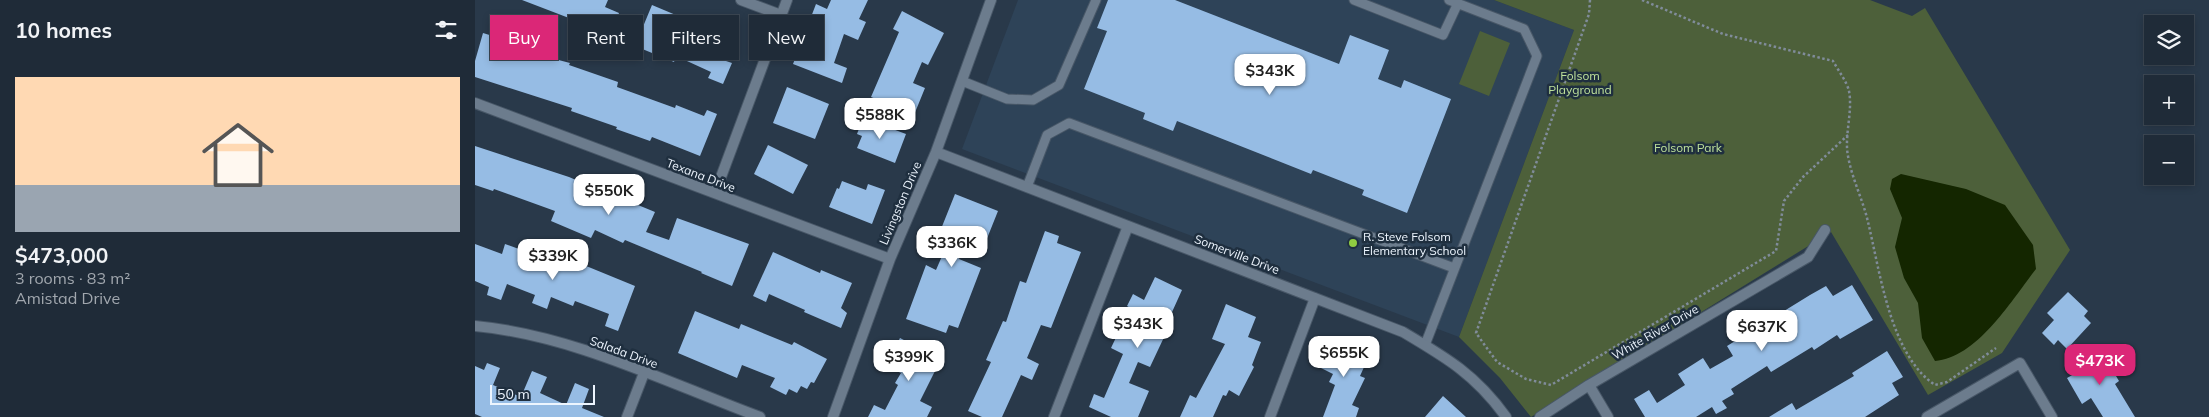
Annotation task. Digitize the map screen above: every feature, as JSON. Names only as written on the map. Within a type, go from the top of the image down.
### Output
[{"type":"street","points":[[741,0],[781,15],[787,0]]},
{"type":"street","name":"Livingston Drive","points":[[833,417],[890,259],[935,152],[991,0]]},
{"type":"street","points":[[715,193],[764,60]]},
{"type":"street","name":"Texana Drive","points":[[475,103],[890,259]]},
{"type":"street","name":"Somerville Drive","points":[[935,152],[1403,332],[1455,363],[1491,395],[1506,417]]},
{"type":"street","points":[[1055,417],[1128,226]]},
{"type":"street","name":"White River Drive","points":[[1540,417],[1808,257],[1825,230]]},
{"type":"street","points":[[1270,417],[1315,298]]},
{"type":"street","name":"Salada Drive","points":[[475,326],[552,340],[760,417]]},
{"type":"street","points":[[1927,417],[2020,362],[2052,417]]},
{"type":"street","points":[[627,417],[644,373]]},
{"type":"street","points":[[1589,386],[1608,417]]},
{"type":"lane","points":[[962,81],[1007,99],[1033,100],[1059,85],[1096,0]]},
{"type":"lane","points":[[1354,0],[1443,35],[1453,2],[1524,29],[1537,56],[1453,268],[1425,345]]},
{"type":"lane","points":[[1027,187],[1047,135],[1069,123],[1453,268]]},
{"type":"path","points":[[1589,0],[1589,14],[1476,333],[1497,362],[1526,379],[1551,385],[1776,251],[1784,200],[1803,177],[1848,135]]},
{"type":"path","points":[[1642,0],[1723,34],[1833,61],[1849,91],[1847,155],[1868,221],[1883,289],[1896,327],[1912,362],[1924,378],[1935,385],[1947,382],[1996,348]]},
{"type":"shaded area","name":"R. Steve Folsom Elementary School","points":[[1018,0],[1494,0],[1574,30],[1459,337],[962,149]]},
{"type":"shaded area","points":[[1901,174],[1966,189],[2005,205],[2033,245],[2036,269],[2005,311],[1979,339],[1965,350],[1935,361],[1922,338],[1918,303],[1904,278],[1895,247],[1902,218],[1890,189],[1892,179]]},
{"type":"green space","name":"Folsom Park","points":[[1494,0],[1870,0],[1912,16],[1925,8],[2070,250],[2002,353],[1928,395],[1831,232],[1531,417],[1500,378],[1459,337],[1574,30]]},
{"type":"green space","points":[[1480,31],[1510,43],[1489,96],[1459,84]]},
{"type":"building","points":[[522,0],[608,0],[605,7],[619,13],[618,15],[568,15],[568,18]]},
{"type":"building","points":[[831,0],[868,0],[859,19],[866,22],[858,40],[844,34],[834,63],[847,68],[842,83],[793,64],[795,60],[824,60],[824,15],[812,15],[816,4],[827,9]]},
{"type":"building","points":[[1108,0],[1175,0],[1339,64],[1350,35],[1389,50],[1378,79],[1401,88],[1404,80],[1451,99],[1407,213],[1362,195],[1364,190],[1313,170],[1311,174],[1177,121],[1173,131],[1143,119],[1145,113],[1084,89],[1107,31],[1097,28]]},
{"type":"building","points":[[652,5],[676,15],[653,15],[653,53],[643,49],[643,27]]},
{"type":"building","points":[[902,11],[944,33],[928,65],[922,62],[913,83],[925,88],[914,115],[871,97],[899,32],[893,29]]},
{"type":"building","points":[[483,33],[490,35],[490,60],[558,60],[618,82],[617,87],[675,108],[676,105],[704,116],[707,110],[717,114],[700,156],[652,137],[650,141],[616,129],[617,127],[571,111],[572,108],[475,77],[475,61]]},
{"type":"building","points":[[685,60],[726,60],[732,63],[723,84],[708,78],[711,72]]},
{"type":"building","points":[[787,87],[829,104],[815,139],[773,123]]},
{"type":"building","points":[[863,118],[906,134],[895,163],[857,148],[862,136],[857,134]]},
{"type":"building","points":[[768,145],[808,165],[793,194],[754,174]]},
{"type":"building","points":[[475,146],[569,177],[583,183],[581,188],[615,202],[619,194],[639,203],[638,205],[655,212],[646,232],[669,240],[677,218],[749,244],[732,286],[625,240],[623,243],[595,230],[591,238],[551,221],[555,211],[494,189],[493,191],[475,185]]},
{"type":"building","points":[[842,181],[866,190],[868,184],[885,190],[872,224],[829,207]]},
{"type":"building","points":[[955,194],[998,211],[984,246],[967,239],[959,259],[981,268],[958,328],[949,325],[946,333],[906,319],[926,265],[936,270],[952,233],[941,229]]},
{"type":"building","points":[[1045,231],[1059,236],[1057,243],[1081,252],[1051,328],[1041,325],[1027,358],[1039,364],[1032,380],[1021,375],[1002,417],[982,417],[968,411],[991,362],[986,360],[1003,321],[1006,322],[1020,281],[1026,283]]},
{"type":"building","points":[[475,244],[502,254],[505,244],[549,260],[552,252],[635,286],[618,331],[605,326],[609,314],[575,301],[573,306],[551,297],[547,309],[532,303],[535,295],[507,284],[501,300],[487,295],[489,287],[475,281]]},
{"type":"building","points":[[773,252],[820,273],[821,270],[852,283],[841,308],[847,313],[841,328],[769,294],[766,302],[753,296]]},
{"type":"building","points":[[1155,277],[1182,290],[1163,332],[1166,333],[1150,367],[1138,362],[1129,383],[1149,391],[1138,417],[1111,417],[1089,407],[1094,394],[1104,398],[1123,354],[1111,348],[1130,308],[1127,306],[1133,294],[1144,300]]},
{"type":"building","points":[[1852,285],[1873,320],[1840,339],[1837,335],[1814,350],[1812,347],[1771,372],[1767,366],[1731,389],[1734,394],[1722,401],[1727,408],[1716,414],[1712,407],[1696,417],[1645,417],[1634,399],[1649,390],[1657,403],[1685,385],[1678,374],[1703,358],[1710,369],[1733,356],[1727,346],[1810,295],[1826,286],[1833,296]]},
{"type":"building","points":[[2068,292],[2088,311],[2084,316],[2091,323],[2067,349],[2058,340],[2054,345],[2042,333],[2054,320],[2047,313]]},
{"type":"building","points":[[1226,304],[1256,317],[1248,337],[1261,342],[1252,365],[1254,367],[1239,396],[1229,390],[1226,396],[1223,395],[1213,417],[1180,417],[1190,395],[1196,398],[1225,344],[1212,339]]},
{"type":"building","points":[[695,311],[739,329],[741,324],[792,345],[794,342],[827,359],[814,383],[811,382],[807,389],[801,386],[797,393],[789,389],[786,395],[770,387],[775,378],[742,365],[737,378],[678,353]]},
{"type":"building","points":[[900,338],[941,359],[920,401],[932,407],[927,417],[868,417],[874,405],[885,410],[898,385],[895,383],[901,373],[886,366]]},
{"type":"building","points":[[1333,338],[1369,356],[1360,376],[1365,378],[1352,405],[1359,408],[1356,417],[1323,417],[1335,385],[1329,382],[1333,374],[1319,367]]},
{"type":"building","points":[[2098,346],[2119,381],[2115,384],[2135,417],[2103,417],[2091,398],[2082,404],[2067,378],[2085,368],[2079,358]]},
{"type":"building","points":[[1887,351],[1903,377],[1892,383],[1899,395],[1865,417],[1769,417],[1792,403],[1796,410],[1854,376],[1852,373]]},
{"type":"building","points":[[487,363],[500,368],[493,385],[521,397],[532,371],[547,377],[540,393],[566,405],[575,383],[589,389],[582,408],[604,417],[482,417],[475,414],[475,366],[484,370]]},
{"type":"building","points":[[1443,396],[1466,417],[1425,417]]},
{"type":"place","name":"R. Steve Folsom Elementary School","points":[[1353,243]]},
{"type":"park label","name":"Folsom Playground","points":[[1580,82]]}]
